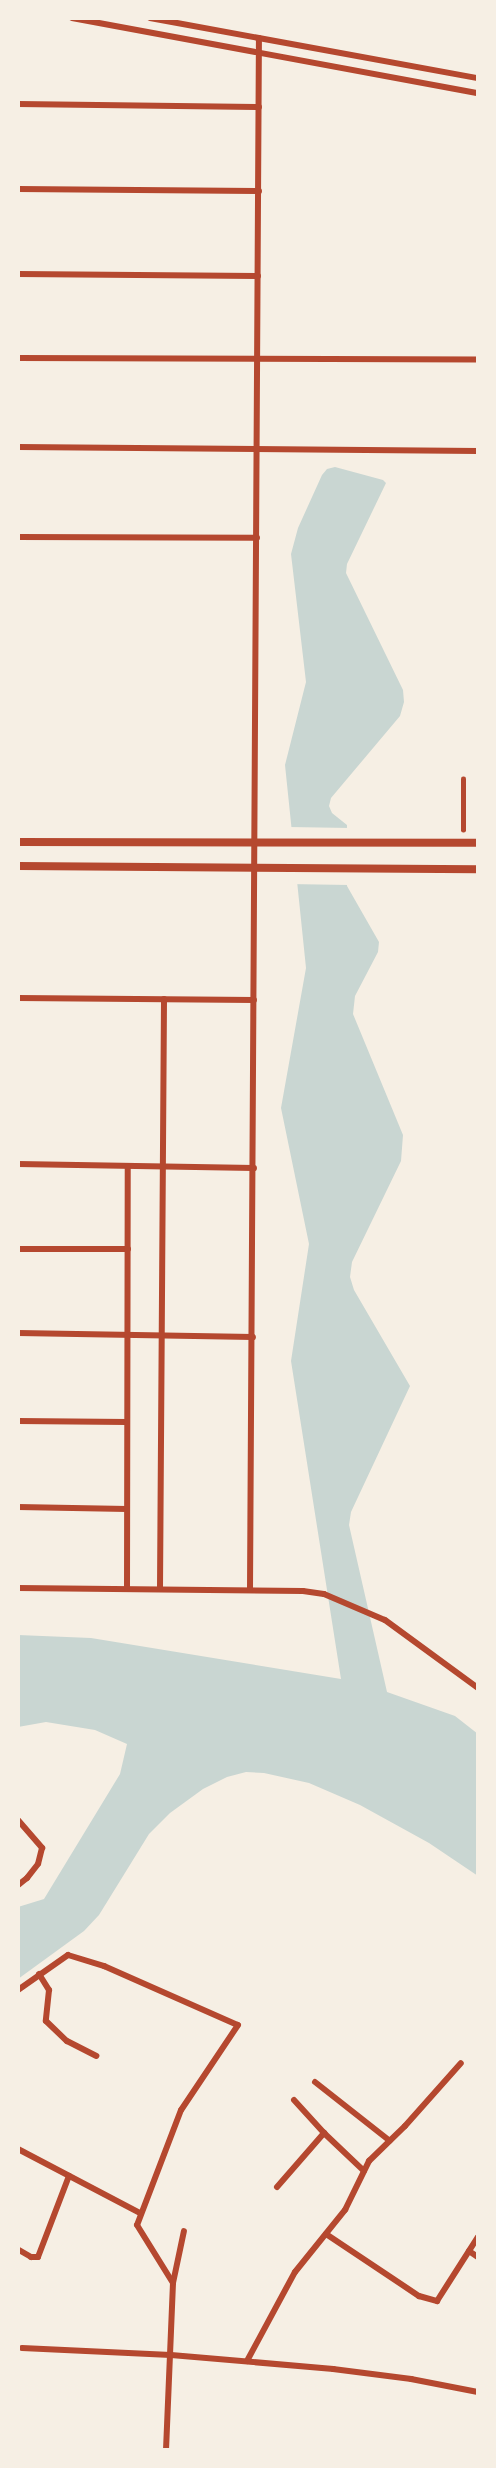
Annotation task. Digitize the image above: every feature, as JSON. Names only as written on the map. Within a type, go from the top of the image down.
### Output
[{"type":"street","points":[[72,18],[478,93]]},
{"type":"street","points":[[150,18],[188,21],[259,38],[478,78]]},
{"type":"street","points":[[250,1590],[259,38]]},
{"type":"street","points":[[18,104],[259,107]]},
{"type":"street","points":[[18,189],[259,191]]},
{"type":"street","points":[[18,274],[258,276]]},
{"type":"street","points":[[18,358],[478,360]]},
{"type":"street","points":[[18,447],[478,451]]},
{"type":"street","points":[[18,537],[257,538]]},
{"type":"street","points":[[463,830],[464,779]]},
{"type":"street","points":[[18,842],[478,843]]},
{"type":"street","points":[[18,866],[478,869]]},
{"type":"street","points":[[18,998],[254,1000]]},
{"type":"street","points":[[160,1588],[164,999]]},
{"type":"street","points":[[18,1164],[254,1168]]},
{"type":"street","points":[[127,1588],[128,1166]]},
{"type":"street","points":[[18,1249],[128,1249]]},
{"type":"street","points":[[18,1334],[253,1338]]},
{"type":"street","points":[[18,1421],[127,1422]]},
{"type":"street","points":[[18,1508],[127,1509]]},
{"type":"street","points":[[18,1587],[250,1590],[324,1594],[375,1614],[478,1688]]},
{"type":"street","points":[[18,1820],[42,1848],[38,1864],[18,1885]]},
{"type":"street","points":[[18,1990],[68,1955],[104,1966],[238,2025],[181,2110],[140,2213],[137,2225],[173,2283]]},
{"type":"street","points":[[39,1974],[49,1990],[46,2021],[68,2041],[96,2056]]},
{"type":"street","points":[[246,2361],[295,2272],[345,2210],[369,2161],[460,2063]]},
{"type":"street","points":[[315,2082],[390,2141]]},
{"type":"street","points":[[294,2100],[324,2133],[364,2171]]},
{"type":"street","points":[[277,2187],[324,2133]]},
{"type":"street","points":[[18,2149],[140,2213]]},
{"type":"street","points":[[19,2250],[31,2257],[38,2257],[69,2176]]},
{"type":"street","points":[[166,2450],[173,2283],[184,2231]]},
{"type":"street","points":[[326,2234],[419,2296],[437,2301],[478,2237]]},
{"type":"street","points":[[469,2251],[478,2257]]},
{"type":"street","points":[[22,2348],[246,2361],[411,2379],[478,2392]]},
{"type":"shaded area","points":[[335,467],[383,480],[386,483],[347,564],[346,573],[403,690],[404,702],[400,716],[331,798],[329,806],[332,813],[347,825],[347,886],[379,942],[378,952],[355,996],[353,1014],[403,1135],[401,1161],[352,1262],[350,1277],[354,1290],[410,1386],[351,1512],[349,1525],[387,1692],[455,1716],[478,1734],[478,1876],[429,1843],[360,1805],[309,1783],[264,1773],[246,1772],[227,1777],[203,1789],[170,1813],[149,1834],[99,1915],[84,1931],[18,1979],[18,1907],[44,1899],[120,1774],[127,1744],[95,1730],[46,1722],[18,1727],[18,1635],[91,1638],[341,1679],[291,1361],[309,1244],[281,1108],[306,968],[285,765],[306,682],[291,554],[298,528],[322,475],[327,469]]},
{"type":"pier","points":[[289,827],[350,828],[349,885],[288,884]]}]
